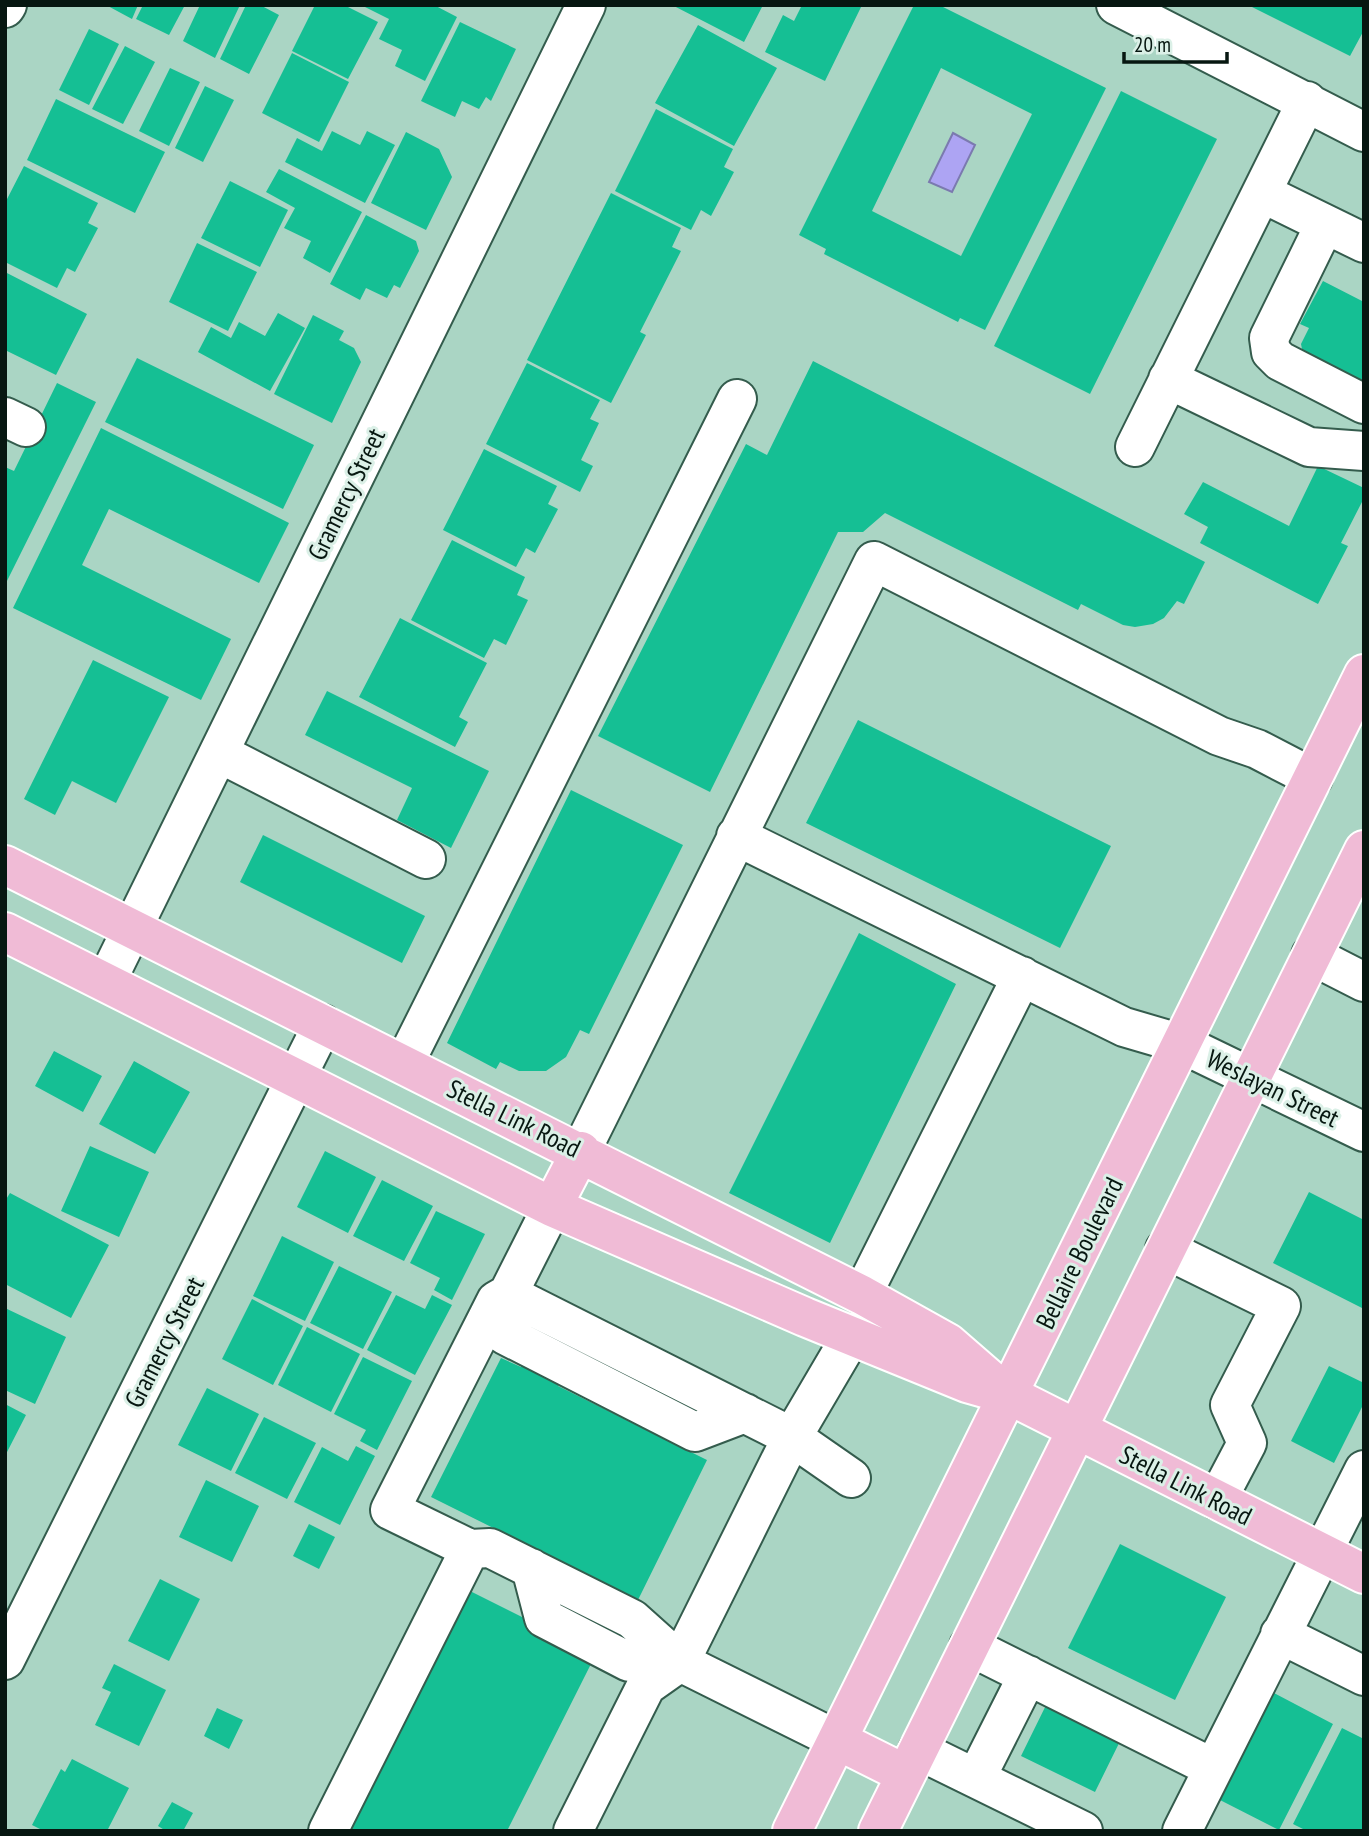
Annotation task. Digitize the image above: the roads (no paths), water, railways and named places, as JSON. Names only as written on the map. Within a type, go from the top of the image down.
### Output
[{"type":"main road","name":"Bellaire Boulevard","points":[[792,1831],[1364,674]]},
{"type":"main road","points":[[887,1828],[912,1762],[1364,850]]},
{"type":"main road","name":"Stella Link Road","points":[[5,865],[581,1151],[862,1295],[948,1343],[1009,1395]]},
{"type":"main road","name":"Stella Link Road","points":[[5,932],[552,1207],[967,1383],[1009,1395],[1364,1574]]},
{"type":"main road","points":[[552,1207],[581,1151]]},
{"type":"main road","points":[[837,1740],[912,1762]]},
{"type":"street","name":"Gramercy Street","points":[[106,982],[586,5]]},
{"type":"street","points":[[1116,5],[1364,132]]},
{"type":"street","points":[[1135,447],[1307,101]]},
{"type":"street","points":[[1262,193],[1364,243]]},
{"type":"street","points":[[1325,224],[1269,338],[1271,352],[1280,361],[1364,404]]},
{"type":"street","points":[[1168,379],[1309,447],[1364,451]]},
{"type":"street","points":[[404,1064],[737,399]]},
{"type":"street","points":[[581,1151],[874,561],[1219,736],[1256,750],[1313,778]]},
{"type":"street","points":[[219,753],[426,859]]},
{"type":"street","name":"Weslayan Street","points":[[736,836],[1124,1027],[1182,1044],[1364,1132]]},
{"type":"street","points":[[1311,955],[1364,982]]},
{"type":"street","points":[[862,1295],[1022,976]]},
{"type":"street","name":"Gramercy Street","points":[[5,1660],[323,1024]]},
{"type":"street","points":[[552,1207],[390,1510],[470,1549],[490,1548],[632,1619],[680,1662],[837,1740]]},
{"type":"street","points":[[1165,1249],[1280,1306],[1230,1405],[1247,1443],[1217,1500]]},
{"type":"street","points":[[502,1297],[792,1437],[851,1478]]},
{"type":"street","points":[[573,1831],[646,1686],[680,1662],[792,1437],[852,1335]]},
{"type":"street","points":[[1182,1831],[1320,1552],[1360,1487]]},
{"type":"street","points":[[328,1831],[470,1549]]},
{"type":"street","points":[[531,1568],[544,1618],[629,1662],[680,1662]]},
{"type":"street","points":[[1280,1634],[1364,1676]]},
{"type":"street","points":[[969,1646],[1213,1768]]},
{"type":"street","points":[[976,1778],[1028,1675]]},
{"type":"street","points":[[912,1762],[976,1778],[1083,1831]]}]
